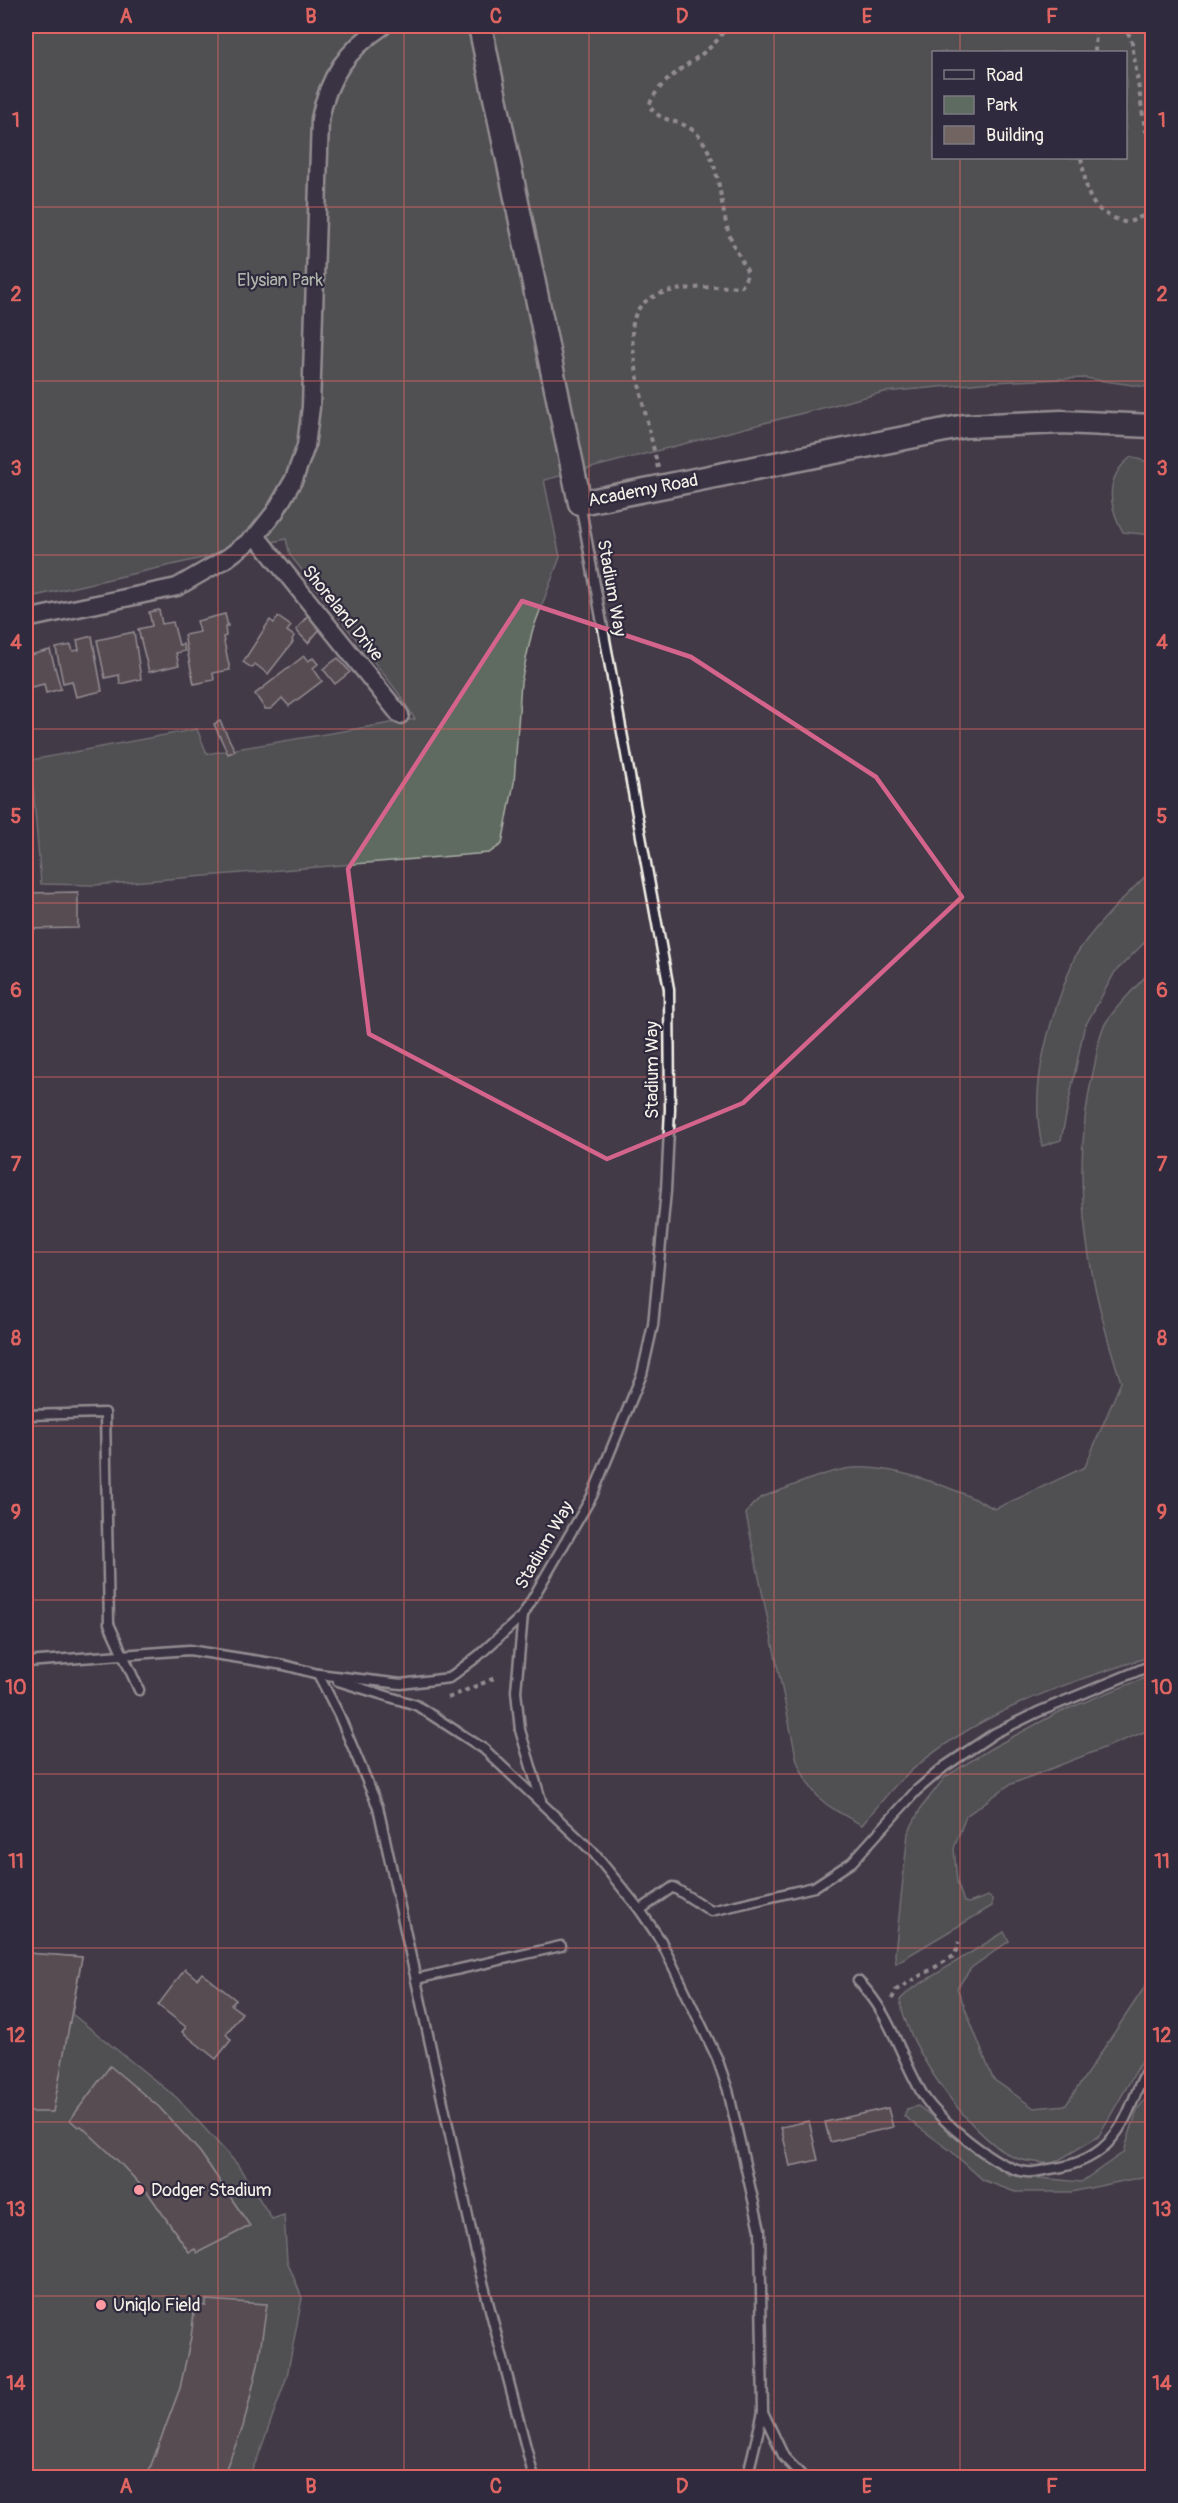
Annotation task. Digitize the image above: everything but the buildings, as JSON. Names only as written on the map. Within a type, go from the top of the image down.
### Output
[{"type":"main road","name":"Academy Road","points":[[480,26],[580,503],[965,426],[1062,422],[1152,426]]},
{"type":"street","points":[[26,619],[177,587],[227,558],[256,536],[276,512],[294,479],[306,446],[311,407],[320,119],[325,94],[335,74],[359,42],[383,26]]},
{"type":"street","name":"Shoreland Drive","points":[[256,536],[400,715]]},
{"type":"lane","name":"Stadium Way","points":[[318,1674],[401,1684],[449,1678],[478,1656],[523,1615],[592,1496],[642,1374],[653,1325],[666,1191],[669,989],[580,503]]},
{"type":"lane","points":[[26,1415],[105,1413],[109,1624],[139,1690]]},
{"type":"lane","name":"Stadium Way","points":[[523,1615],[516,1691],[520,1730],[541,1801]]},
{"type":"lane","points":[[26,1662],[189,1650],[284,1665],[416,1705],[484,1749],[593,1852],[640,1910],[661,1941],[717,2058],[730,2099],[760,2230],[763,2412],[747,2478]]},
{"type":"lane","points":[[640,1910],[673,1887],[711,1911],[813,1887],[852,1863],[916,1791],[944,1767],[995,1733],[1047,1708],[1152,1665]]},
{"type":"lane","points":[[318,1674],[339,1715],[378,1807],[480,2271],[534,2478]]},
{"type":"lane","points":[[416,1979],[561,1946]]},
{"type":"lane","points":[[858,1981],[879,2004],[923,2096],[944,2119],[996,2161],[1027,2172],[1068,2166],[1091,2156],[1113,2138],[1129,2112],[1152,2061]]},
{"type":"lane","points":[[763,2412],[784,2457],[804,2478]]},
{"type":"path","points":[[662,486],[634,349],[632,325],[638,308],[652,297],[684,290],[742,286],[748,273],[728,230],[712,159],[696,133],[683,124],[667,121],[656,115],[649,106],[654,92],[663,81],[706,50],[724,32],[725,26]]},
{"type":"path","points":[[1095,51],[1096,26]]},
{"type":"path","points":[[1120,26],[1131,37],[1145,129],[1152,140]]},
{"type":"path","points":[[1082,159],[1090,201],[1107,216],[1127,223],[1145,215],[1152,207]]},
{"type":"path","points":[[448,1698],[496,1677]]},
{"type":"path","points":[[892,1999],[896,1990],[954,1956],[959,1942]]},
{"type":"highlighted area","points":[[522,601],[691,657],[876,777],[962,897],[743,1103],[607,1159],[369,1034],[348,869]]},
{"type":"green space","name":"Elysian Park","points":[[26,26],[1152,26],[1152,388],[1085,378],[993,382],[884,392],[544,480],[560,557],[532,632],[521,682],[514,783],[502,844],[489,853],[95,885],[41,884],[31,760],[197,729],[207,754],[415,719],[397,691],[290,555],[286,539],[26,598]]},
{"type":"green space","points":[[1131,457],[1152,463],[1152,535],[1123,532],[1114,512],[1111,492],[1113,483],[1122,465]]},
{"type":"green space","points":[[1152,870],[1152,935],[1115,972],[1084,1028],[1061,1140],[1042,1146],[1038,1105],[1041,1064],[1057,1004],[1073,962],[1101,923]]},
{"type":"green space","points":[[1152,969],[1152,1656],[1052,1690],[987,1719],[928,1757],[901,1780],[862,1825],[822,1801],[809,1785],[797,1761],[746,1514],[754,1503],[763,1497],[820,1476],[854,1468],[871,1468],[927,1480],[995,1509],[1085,1467],[1121,1382],[1099,1304],[1085,1227],[1082,1149],[1086,1109],[1098,1046],[1105,1024]]},
{"type":"green space","points":[[1152,1675],[1152,1729],[1009,1785],[966,1816],[954,1848],[957,1882],[964,1902],[969,1903],[988,1896],[992,1899],[992,1906],[896,1963],[895,1954],[908,1833],[921,1808],[945,1777],[990,1749],[1057,1713]]},
{"type":"green space","points":[[1004,1932],[1009,1941],[971,1968],[957,1988],[993,2079],[1034,2108],[1066,2105],[1152,1976],[1152,2043],[1098,2137],[1052,2164],[1015,2158],[976,2128],[927,2065],[905,2020],[900,2000],[910,1990]]},
{"type":"green space","name":"Dodger Stadium","points":[[26,1953],[82,1957],[72,2014],[177,2098],[237,2164],[272,2219],[284,2215],[287,2261],[302,2298],[287,2376],[258,2457],[248,2477],[26,2478]]},
{"type":"green space","points":[[1152,2090],[1152,2175],[1071,2192],[1015,2192],[983,2180],[951,2151],[904,2116],[907,2109],[918,2106],[1009,2175],[1081,2182],[1124,2152],[1137,2110]]},
{"type":"place","name":"Dodger Stadium","points":[[139,2190]]},
{"type":"place","name":"Uniqlo Field","points":[[101,2305]]}]
